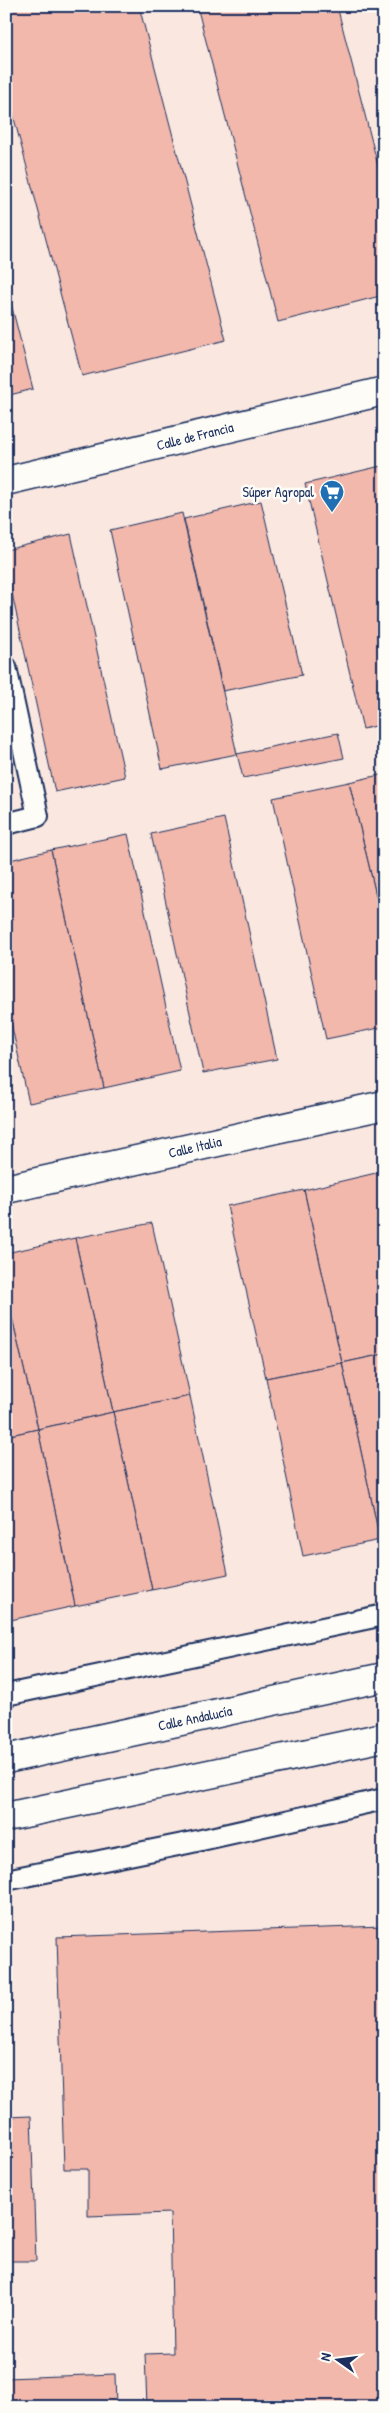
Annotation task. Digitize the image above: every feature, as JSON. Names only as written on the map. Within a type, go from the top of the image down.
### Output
[{"type":"street","name":"Calle de Francia","points":[[6,481],[384,391]]},
{"type":"street","name":"Calle Italia","points":[[6,1189],[384,1105]]},
{"type":"street","name":"Calle Andalucía","points":[[6,1759],[384,1678]]},
{"type":"street","points":[[6,1818],[384,1737]]},
{"type":"lane","points":[[6,667],[38,816],[6,824]]},
{"type":"lane","points":[[6,1695],[384,1615]]},
{"type":"lane","points":[[6,1880],[188,1843],[384,1799]]},
{"type":"shaded area","points":[[6,6],[384,6],[384,2407],[6,2407]]},
{"type":"building","points":[[6,6],[139,6],[226,340],[82,376],[6,88]]},
{"type":"building","points":[[197,6],[337,6],[384,189],[384,295],[278,322]]},
{"type":"building","points":[[6,284],[33,389],[6,396]]},
{"type":"building","points":[[381,466],[384,477],[384,724],[363,729],[305,484]]},
{"type":"building","points":[[261,501],[302,675],[223,691],[184,519]]},
{"type":"building","points":[[182,513],[237,754],[162,769],[110,530]]},
{"type":"building","points":[[71,534],[125,777],[55,792],[6,566],[6,550]]},
{"type":"building","points":[[338,733],[344,758],[243,778],[237,754]]},
{"type":"building","points":[[384,774],[384,929],[349,782]]},
{"type":"building","points":[[349,782],[384,929],[384,1027],[326,1039],[273,798]]},
{"type":"building","points":[[224,818],[277,1059],[203,1073],[151,834]]},
{"type":"building","points":[[128,834],[180,1071],[104,1088],[51,850]]},
{"type":"building","points":[[51,850],[104,1088],[29,1103],[6,1001],[6,861]]},
{"type":"building","points":[[380,1172],[384,1190],[384,1354],[342,1363],[304,1190]]},
{"type":"building","points":[[304,1190],[342,1363],[266,1378],[227,1206]]},
{"type":"building","points":[[152,1223],[190,1396],[113,1412],[75,1238]]},
{"type":"building","points":[[75,1238],[113,1412],[38,1429],[6,1292],[6,1253]]},
{"type":"building","points":[[6,1292],[38,1429],[6,1436]]},
{"type":"building","points":[[384,1354],[384,1540],[380,1540],[342,1363]]},
{"type":"building","points":[[342,1363],[380,1540],[303,1556],[266,1378]]},
{"type":"building","points":[[190,1396],[228,1574],[152,1590],[113,1412]]},
{"type":"building","points":[[113,1412],[152,1590],[75,1606],[38,1429]]},
{"type":"building","points":[[38,1429],[75,1606],[6,1621],[6,1436]]},
{"type":"building","points":[[384,1926],[384,2407],[147,2407],[145,2354],[173,2353],[170,2213],[88,2216],[88,2169],[64,2169],[57,1937]]},
{"type":"building","points":[[31,2116],[36,2261],[6,2261],[6,2117]]},
{"type":"building","points":[[115,2374],[116,2407],[6,2407],[6,2378]]},
{"type":"place","name":"Súper Agropal","points":[[332,513]]}]
